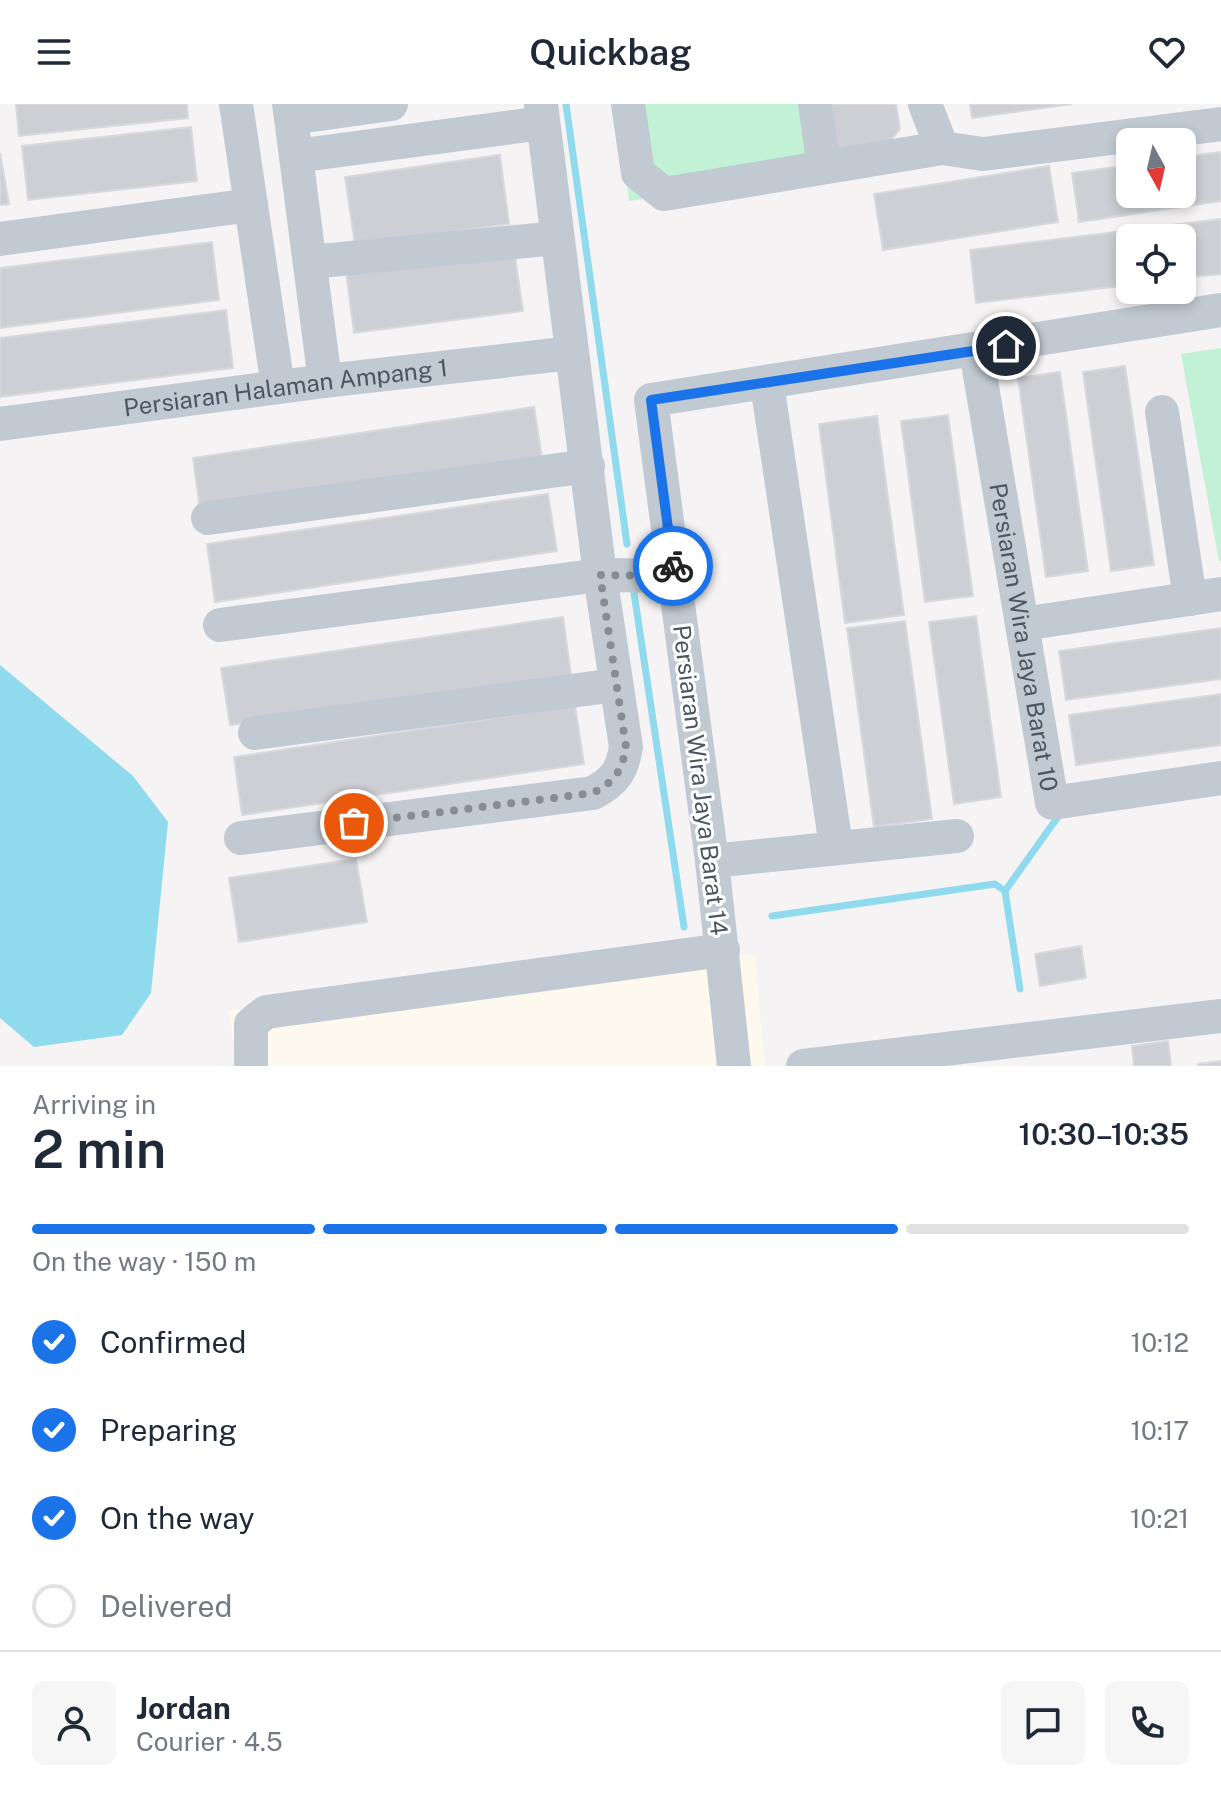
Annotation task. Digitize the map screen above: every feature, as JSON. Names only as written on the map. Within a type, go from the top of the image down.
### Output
[{"type":"street","points":[[236,104],[278,387]]},
{"type":"street","points":[[325,381],[290,111],[391,104]]},
{"type":"street","points":[[628,104],[638,173],[664,194],[942,148],[983,154],[1221,124]]},
{"type":"street","points":[[815,104],[824,167]]},
{"type":"street","points":[[925,104],[942,148]]},
{"type":"street","points":[[241,838],[593,793],[611,783],[623,767],[626,747],[600,575],[542,113],[296,156]]},
{"type":"street","points":[[0,239],[251,205]]},
{"type":"street","points":[[310,262],[557,238]]},
{"type":"street","name":"Persiaran Wira Jaya Barat 14","points":[[734,1066],[712,861],[651,400],[1221,310]]},
{"type":"street","name":"Persiaran Wira Jaya Barat 10","points":[[976,351],[1052,803],[1221,778]]},
{"type":"street","name":"Persiaran Halaman Ampang 1","points":[[0,424],[325,381],[572,353]]},
{"type":"street","points":[[767,384],[836,846]]},
{"type":"street","points":[[1023,624],[1205,597],[1162,412]]},
{"type":"street","points":[[208,518],[588,466]]},
{"type":"street","points":[[220,625],[600,575],[674,576]]},
{"type":"street","points":[[255,733],[616,685]]},
{"type":"street","points":[[712,861],[957,836]]},
{"type":"street","points":[[251,1066],[251,1024],[266,1012],[723,950]]},
{"type":"street","points":[[803,1066],[1221,1016]]},
{"type":"shaded area","points":[[755,954],[765,1066],[237,1066],[228,1010]]},
{"type":"green space","points":[[618,104],[818,104],[827,173],[629,201]]},
{"type":"green space","points":[[1221,348],[1221,561],[1219,561],[1181,354]]},
{"type":"water","points":[[0,665],[133,776],[168,822],[151,993],[122,1035],[34,1047],[0,1018]]},
{"type":"building","points":[[16,104],[187,104],[188,118],[19,136]]},
{"type":"building","points":[[820,104],[896,104],[900,129],[886,146],[826,154]]},
{"type":"building","points":[[970,104],[1072,104],[972,118]]},
{"type":"building","points":[[191,127],[197,181],[28,200],[22,146]]},
{"type":"building","points":[[1221,152],[1221,201],[1196,205],[1196,155]]},
{"type":"building","points":[[0,153],[9,204],[0,205]]},
{"type":"building","points":[[500,155],[509,224],[355,245],[345,177]]},
{"type":"building","points":[[1049,166],[1058,222],[883,250],[874,194]]},
{"type":"building","points":[[1116,167],[1116,208],[1174,208],[1079,222],[1072,173]]},
{"type":"building","points":[[1221,219],[1221,274],[1196,277],[1196,224],[1181,224]]},
{"type":"building","points":[[1116,232],[1116,287],[976,303],[970,250]]},
{"type":"building","points":[[212,242],[219,300],[0,328],[0,268]]},
{"type":"building","points":[[514,250],[523,311],[354,333],[346,271]]},
{"type":"building","points":[[226,310],[233,368],[0,397],[0,338]]},
{"type":"building","points":[[1125,366],[1154,565],[1111,571],[1083,372]]},
{"type":"building","points":[[1060,372],[1088,571],[1046,577],[1018,378]]},
{"type":"building","points":[[534,407],[543,465],[201,516],[193,458]]},
{"type":"building","points":[[948,415],[973,596],[925,602],[901,421]]},
{"type":"building","points":[[877,416],[904,615],[845,623],[819,424]]},
{"type":"building","points":[[548,494],[557,551],[215,602],[207,544]]},
{"type":"building","points":[[976,616],[1001,797],[954,804],[929,622]]},
{"type":"building","points":[[563,617],[571,675],[230,725],[221,668]]},
{"type":"building","points":[[905,621],[932,819],[874,827],[847,628]]},
{"type":"building","points":[[1221,628],[1221,679],[1066,700],[1059,651]]},
{"type":"building","points":[[1221,694],[1221,745],[1076,765],[1069,715]]},
{"type":"building","points":[[575,706],[584,764],[242,815],[234,757]]},
{"type":"building","points":[[356,859],[367,922],[239,942],[229,878]]},
{"type":"building","points":[[1081,946],[1086,978],[1040,986],[1035,954]]},
{"type":"building","points":[[1168,1041],[1171,1066],[1134,1066],[1132,1046]]},
{"type":"building","points":[[1221,1061],[1221,1066],[1198,1066],[1198,1064]]},
{"type":"waterway","points":[[566,104],[627,544]]},
{"type":"waterway","points":[[634,593],[684,927]]},
{"type":"waterway","points":[[1020,989],[1005,891],[1060,814]]},
{"type":"waterway","points":[[772,916],[995,884],[1005,891]]},
{"type":"way so far","points":[[354,823],[593,793],[611,783],[623,767],[626,747],[600,575],[674,576],[673,566]]},
{"type":"route","points":[[673,566],[651,400],[1006,346]]}]
